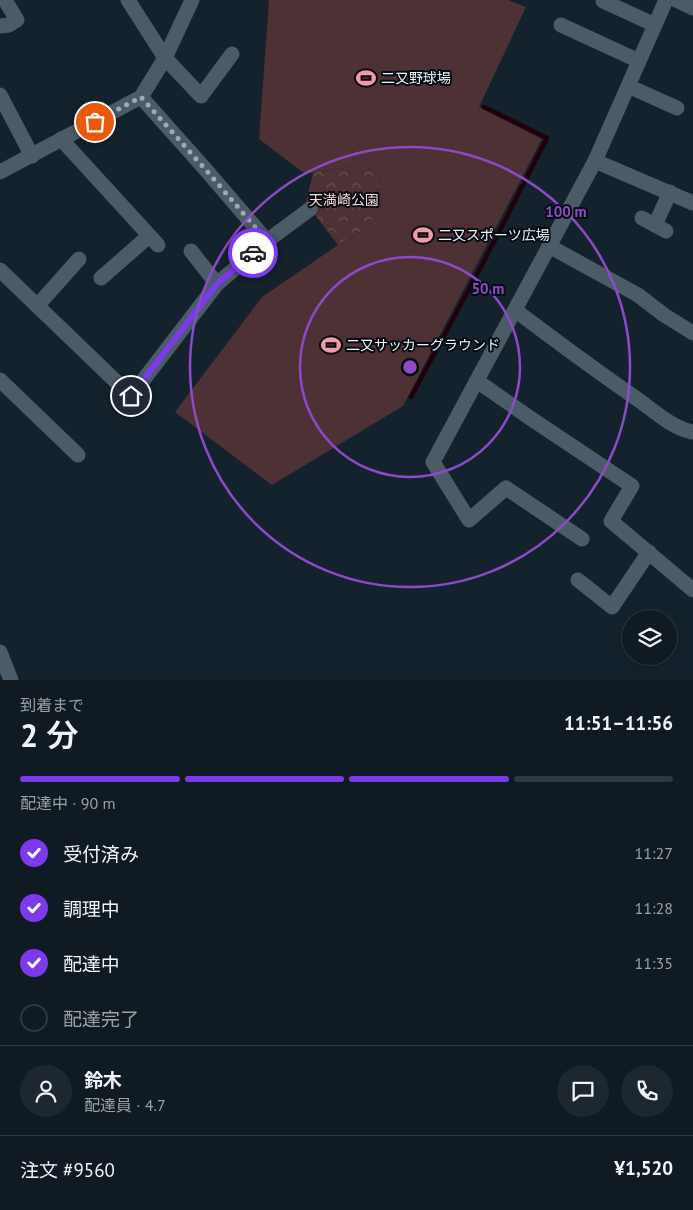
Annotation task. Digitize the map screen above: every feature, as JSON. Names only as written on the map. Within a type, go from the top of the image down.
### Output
[{"type":"street","points":[[0,26],[10,25],[17,20],[5,0]]},
{"type":"street","points":[[128,0],[165,58],[201,96],[232,54]]},
{"type":"street","points":[[0,172],[141,97],[165,58],[192,0]]},
{"type":"street","points":[[582,539],[506,488],[468,520],[433,462],[595,160],[666,0]]},
{"type":"street","points":[[676,0],[693,8]]},
{"type":"street","points":[[603,1],[655,25]]},
{"type":"street","points":[[560,25],[639,61]]},
{"type":"street","points":[[628,86],[677,108]]},
{"type":"street","points":[[0,95],[32,156]]},
{"type":"street","points":[[141,97],[267,241]]},
{"type":"street","points":[[61,139],[154,240],[101,278]]},
{"type":"street","points":[[595,160],[693,203]]},
{"type":"street","points":[[654,225],[670,192]]},
{"type":"street","points":[[0,270],[131,396],[217,284],[267,241],[310,209]]},
{"type":"street","points":[[549,246],[638,295],[664,315],[693,333]]},
{"type":"street","points":[[191,251],[217,284]]},
{"type":"street","points":[[37,306],[79,259]]},
{"type":"street","points":[[515,310],[585,363],[644,404],[685,431],[693,432]]},
{"type":"street","points":[[0,380],[78,455]]},
{"type":"street","points":[[477,381],[632,486],[611,521],[693,590]]},
{"type":"street","points":[[578,580],[612,607],[649,552]]},
{"type":"street","points":[[0,652],[11,680]]},
{"type":"green space","name":"二又スポーツ広場","points":[[269,0],[508,0],[526,7],[479,107],[542,139],[403,406],[272,485],[175,412],[262,297],[338,245],[371,225],[380,176],[363,165],[305,174],[259,139]]},
{"type":"green space","name":"天満崎公園","points":[[363,165],[380,176],[371,225],[338,245],[306,203],[313,173]]},
{"type":"waterway","points":[[411,397],[481,267],[547,138],[484,107]]},
{"type":"way so far","points":[[95,122],[141,97],[267,241],[253,253]]},
{"type":"place","name":"二又野球場","points":[[366,78]]},
{"type":"place","name":"二又スポーツ広場","points":[[423,235]]},
{"type":"place","name":"二又サッカーグラウンド","points":[[331,345]]},
{"type":"route","points":[[131,396],[217,284],[253,253]]}]
